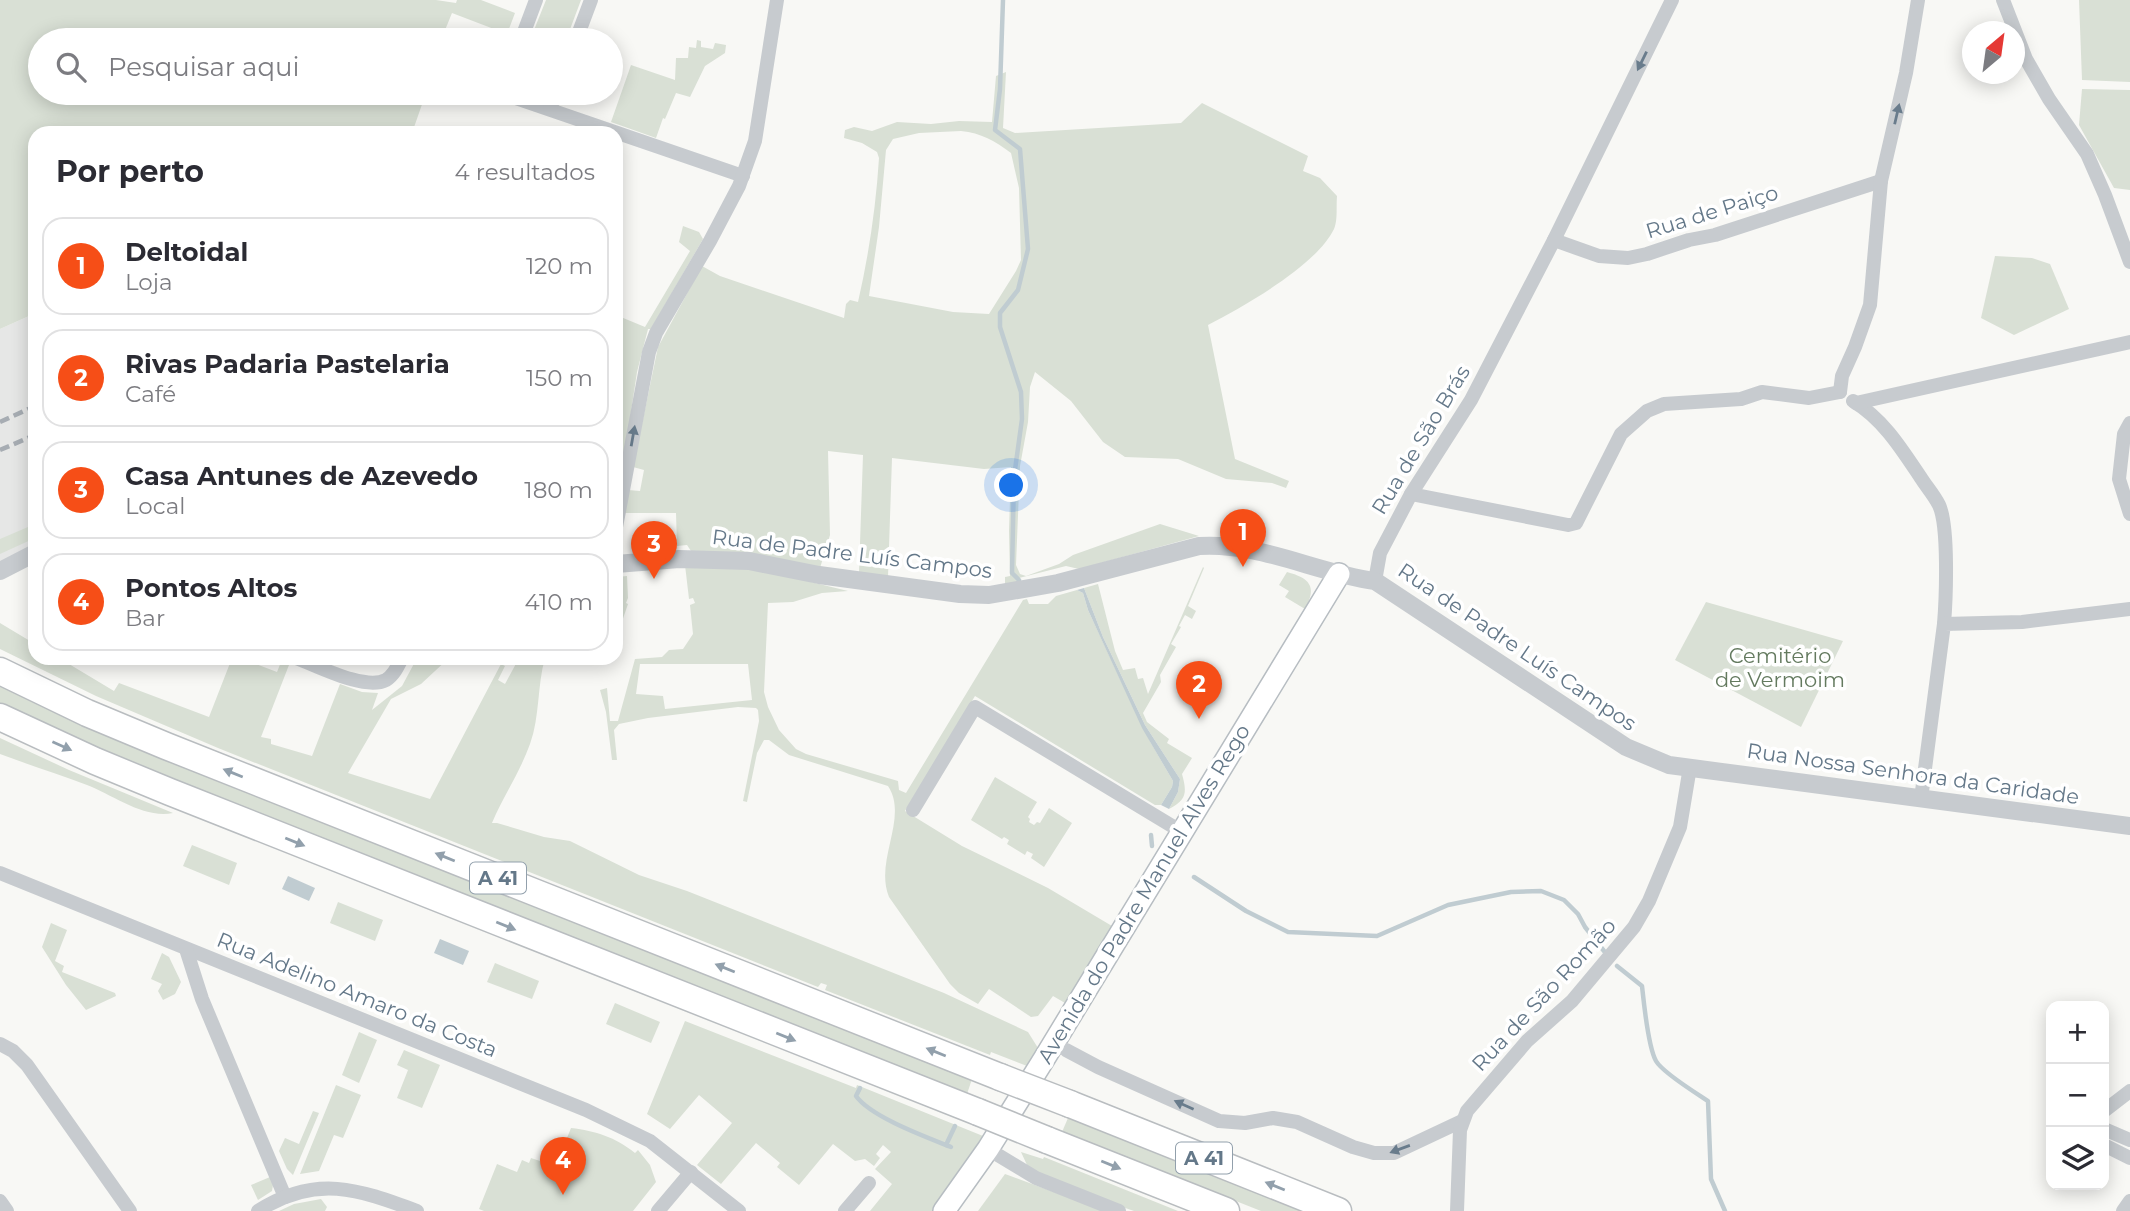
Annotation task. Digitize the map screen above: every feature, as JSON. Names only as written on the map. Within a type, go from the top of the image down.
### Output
[{"type":"highway","name":"A 41","points":[[0,671],[74,707],[166,746],[1338,1211]]},
{"type":"highway","name":"A 41","points":[[0,717],[170,792],[1226,1211]]},
{"type":"main road","name":"Avenida do Padre Manuel Alves Rego","points":[[1055,1058],[1182,832],[1345,576]]},
{"type":"main road","name":"Avenida do Padre Manuel Alves Rego","points":[[961,1211],[1345,576]]},
{"type":"main road","name":"Avenida do Padre Manuel Alves Rego","points":[[944,1211],[994,1153]]},
{"type":"street","points":[[525,28],[536,0]]},
{"type":"street","points":[[580,28],[591,0]]},
{"type":"street","points":[[623,490],[649,352],[656,333],[710,241],[743,176],[755,141],[777,0]]},
{"type":"street","name":"Rua de São Brás","points":[[1375,581],[1380,553],[1411,494],[1471,400],[1554,240],[1672,0]]},
{"type":"street","points":[[1840,392],[1842,376],[1870,305],[1881,181],[1906,73],[1918,0]]},
{"type":"street","points":[[2003,0],[2026,59],[2049,99],[2087,154],[2130,261]]},
{"type":"street","points":[[538,105],[599,126]]},
{"type":"street","points":[[550,109],[552,105]]},
{"type":"street","points":[[623,134],[743,176]]},
{"type":"street","name":"Rua de Paiço","points":[[1554,240],[1599,256],[1628,258],[1689,240],[1715,236],[1881,181]]},
{"type":"street","points":[[1856,402],[2130,342]]},
{"type":"street","points":[[1411,494],[1568,526],[1576,523],[1587,505],[1622,434],[1647,411],[1664,404],[1741,398],[1762,392],[1809,398],[1840,392],[1856,402],[1890,432],[1939,505],[1943,520],[1946,598],[1944,624],[1921,799]]},
{"type":"street","points":[[2130,423],[2124,434],[2119,479],[2130,514]]},
{"type":"street","name":"Rua de Padre Luís Campos","points":[[623,563],[679,559],[749,561],[819,575],[960,594],[989,595],[1058,583],[1199,546],[1220,544],[1249,549],[1345,576],[1375,581],[1626,747],[1669,765],[1690,767]]},
{"type":"street","points":[[0,571],[28,557]]},
{"type":"street","points":[[1944,624],[2022,622],[2130,609]]},
{"type":"street","points":[[315,665],[372,684],[390,676],[397,665]]},
{"type":"street","points":[[913,810],[975,707],[1182,832]]},
{"type":"street","name":"Rua Nossa Senhora da Caridade","points":[[1690,767],[2130,826]]},
{"type":"street","name":"Rua de São Romão","points":[[1462,1121],[1467,1111],[1527,1041],[1572,1001],[1634,927],[1649,901],[1680,827],[1690,767]]},
{"type":"street","name":"Rua Adelino Amaro da Costa","points":[[0,873],[586,1110],[650,1141],[739,1211]]},
{"type":"street","points":[[186,949],[202,999],[285,1197]]},
{"type":"street","points":[[0,1044],[13,1051],[27,1065],[130,1211]]},
{"type":"street","points":[[1055,1058],[1098,1067],[1219,1121],[1245,1123],[1273,1118],[1297,1122],[1353,1147],[1374,1153],[1394,1153],[1462,1121],[1457,1211]]},
{"type":"street","points":[[2109,1107],[2130,1091]]},
{"type":"street","points":[[2109,1131],[2130,1140]]},
{"type":"street","points":[[2109,1148],[2130,1158]]},
{"type":"street","points":[[994,1153],[1036,1178],[1119,1211]]},
{"type":"street","points":[[658,1211],[691,1172]]},
{"type":"street","points":[[845,1211],[869,1183]]},
{"type":"street","points":[[262,1210],[285,1197],[329,1188],[354,1189],[417,1211]]},
{"type":"street","points":[[0,1201],[7,1211]]},
{"type":"street","points":[[2123,1211],[2130,1201]]},
{"type":"shaded area","points":[[28,316],[28,555],[0,568],[0,329]]},
{"type":"shaded area","points":[[1084,588],[1103,637],[1145,725],[1180,779],[1178,792],[1169,809],[1161,805],[1173,781],[1142,728],[1088,610],[1083,593],[1077,590]]},
{"type":"shaded area","points":[[288,876],[315,888],[309,901],[282,889]]},
{"type":"shaded area","points":[[440,939],[469,951],[463,965],[434,953]]},
{"type":"green space","points":[[0,0],[436,0],[456,3],[457,0],[481,0],[515,13],[509,28],[491,28],[452,13],[446,28],[28,28],[28,105],[422,105],[414,126],[28,126],[28,316],[0,329]]},
{"type":"green space","points":[[546,0],[581,0],[570,28],[535,28]]},
{"type":"green space","points":[[2079,0],[2130,0],[2130,82],[2082,80]]},
{"type":"green space","points":[[697,40],[701,41],[701,47],[713,49],[715,43],[726,45],[725,53],[705,66],[690,97],[676,93],[656,138],[611,122],[617,105],[623,105],[623,88],[631,65],[675,80],[676,58],[688,58],[689,47],[696,48]]},
{"type":"green space","points":[[1006,72],[1003,128],[1015,133],[1181,123],[1202,103],[1308,156],[1303,171],[1320,178],[1337,196],[1334,229],[1312,257],[1278,284],[1208,325],[1235,459],[1289,481],[1286,488],[1272,483],[1226,479],[1178,459],[1125,457],[1103,442],[1071,401],[1035,372],[1030,387],[1028,422],[1020,466],[1016,565],[1020,574],[1026,576],[1059,564],[1073,555],[1160,524],[1199,536],[1079,569],[1066,566],[1019,578],[1018,582],[1005,587],[1005,577],[1010,576],[1011,467],[984,469],[892,458],[888,577],[859,573],[863,455],[828,451],[830,535],[820,568],[691,551],[687,545],[677,546],[676,513],[623,513],[628,490],[640,491],[644,470],[633,467],[658,347],[702,266],[720,276],[844,318],[846,304],[850,300],[858,302],[872,230],[879,158],[877,152],[862,143],[844,138],[845,130],[854,127],[872,131],[897,122],[992,122],[996,76]],"holes":[[[961,131],[988,138],[1011,153],[1019,188],[1021,260],[1016,271],[989,314],[953,312],[869,296],[886,150],[893,139],[919,133]]]},
{"type":"green space","points":[[2082,89],[2130,90],[2130,190],[2114,188],[2079,125]]},
{"type":"green space","points":[[683,226],[699,232],[703,239],[651,329],[648,329],[637,372],[623,465],[623,318],[645,327],[690,251],[679,242]]},
{"type":"green space","points":[[1995,256],[2032,258],[2050,264],[2069,309],[2014,335],[1981,318]]},
{"type":"green space","points":[[28,527],[28,541],[0,554],[0,539]]},
{"type":"green space","points":[[685,565],[762,570],[848,591],[822,593],[793,602],[768,603],[764,692],[768,707],[779,730],[796,749],[898,781],[899,790],[906,793],[1023,600],[1027,599],[1029,604],[1048,604],[1056,596],[1077,590],[1083,593],[1088,610],[1120,679],[1173,781],[1161,805],[1155,805],[975,696],[905,811],[962,846],[1048,888],[1112,926],[1065,1003],[1053,996],[1038,1016],[1031,1017],[989,989],[978,1004],[950,984],[889,897],[885,869],[895,812],[888,786],[789,755],[769,740],[764,740],[757,753],[747,802],[743,801],[759,721],[756,708],[738,707],[619,724],[614,730],[617,760],[612,760],[606,712],[600,690],[607,688],[610,721],[618,721],[635,659],[662,657],[669,650],[683,649],[693,634],[690,605],[695,603],[693,598],[689,599]],"holes":[[[640,664],[748,664],[752,700],[665,709],[663,696],[636,694]]]},
{"type":"green space","points":[[1203,567],[1188,606],[1196,611],[1192,619],[1185,615],[1179,626],[1181,627],[1171,644],[1176,647],[1160,675],[1161,682],[1143,713],[1147,722],[1169,739],[1167,743],[1192,758],[1182,774],[1184,795],[1169,809],[1178,792],[1180,779],[1145,725],[1103,637],[1084,588],[1098,584],[1115,651],[1123,670],[1135,668],[1138,679],[1143,678],[1148,694]]},
{"type":"green space","points":[[1287,572],[1301,577],[1309,584],[1311,594],[1305,609],[1285,597],[1289,591],[1279,585]]},
{"type":"green space","points":[[623,576],[627,576],[628,604],[623,619]]},
{"type":"green space","name":"Cemitério de Vermoim","points":[[1706,602],[1843,641],[1801,727],[1675,660]]},
{"type":"green space","points":[[0,623],[28,640],[28,663],[0,649]]},
{"type":"green space","points":[[33,665],[71,665],[114,691],[119,683],[209,717],[229,665],[258,665],[277,672],[280,665],[289,665],[261,737],[271,739],[271,744],[312,756],[340,684],[362,692],[378,693],[372,710],[402,686],[413,665],[441,665],[421,684],[391,699],[348,773],[430,799],[500,665],[505,666],[498,680],[505,684],[515,665],[544,665],[530,744],[492,823],[570,841],[639,875],[687,891],[944,993],[1028,1032],[1038,1048],[1027,1066],[991,1052],[990,1055],[825,990],[827,985],[821,983],[818,987],[218,748],[96,696]]},
{"type":"green space","points":[[0,684],[44,707],[126,743],[972,1079],[967,1094],[137,765],[0,703]]},
{"type":"green space","points":[[0,738],[173,813],[151,813],[87,785],[0,754]]},
{"type":"green space","points":[[995,777],[1037,802],[1028,817],[1029,822],[1034,825],[1040,823],[1049,808],[1072,823],[1044,867],[1031,858],[1033,854],[1027,851],[1025,855],[1007,844],[1009,840],[1004,837],[1002,839],[971,820]]},
{"type":"green space","points":[[192,845],[237,863],[229,885],[183,866]]},
{"type":"green space","points":[[338,902],[383,920],[375,941],[330,923]]},
{"type":"green space","points":[[51,923],[67,930],[55,961],[64,966],[62,972],[115,993],[116,996],[86,1010],[42,947]]},
{"type":"green space","points":[[162,953],[169,957],[181,982],[175,994],[163,1000],[158,991],[162,984],[151,979]]},
{"type":"green space","points":[[495,963],[539,981],[532,999],[487,982]]},
{"type":"green space","points":[[615,1003],[660,1022],[651,1043],[606,1024]]},
{"type":"green space","points":[[685,1021],[856,1088],[857,1085],[983,1136],[932,1211],[870,1211],[892,1184],[875,1169],[891,1152],[883,1145],[876,1154],[880,1158],[874,1166],[865,1159],[855,1161],[833,1144],[799,1185],[777,1167],[780,1163],[756,1143],[721,1184],[697,1165],[732,1123],[699,1095],[670,1129],[647,1114]]},
{"type":"green space","points":[[359,1032],[377,1040],[359,1083],[342,1075]]},
{"type":"green space","points":[[404,1050],[440,1065],[422,1108],[397,1098],[408,1070],[397,1065]]},
{"type":"green space","points":[[336,1085],[361,1095],[343,1138],[334,1135],[319,1171],[300,1174]]},
{"type":"green space","points":[[313,1111],[319,1113],[293,1175],[287,1169],[279,1151],[285,1138],[299,1144]]},
{"type":"green space","points":[[1068,1118],[1303,1211],[1261,1211],[1062,1132]]},
{"type":"green space","points":[[571,1128],[605,1136],[635,1153],[638,1150],[650,1165],[656,1182],[633,1211],[479,1209],[497,1164],[517,1172],[522,1160],[529,1163],[531,1158],[543,1162],[546,1155],[557,1156],[561,1153]]},
{"type":"green space","points":[[1021,1152],[1043,1159],[1044,1157],[1178,1211],[1134,1211],[1076,1191],[1044,1177],[1027,1165]]},
{"type":"green space","points":[[1005,1174],[1105,1211],[978,1211]]},
{"type":"green space","points":[[270,1177],[272,1191],[258,1200],[251,1185]]},
{"type":"green space","points":[[321,1199],[327,1207],[325,1211],[279,1211],[294,1204]]},
{"type":"waterway","points":[[1003,0],[1000,89],[995,130],[1020,149],[1028,249],[1018,290],[1000,313],[1000,327],[1021,392],[1022,419],[1014,477],[1012,573],[1019,580]]},
{"type":"waterway","points":[[1151,835],[1152,846]]},
{"type":"waterway","points":[[1194,877],[1246,911],[1288,932],[1377,936],[1448,905],[1511,892],[1541,891],[1564,900],[1578,914],[1604,951]]},
{"type":"waterway","points":[[1617,966],[1642,986],[1649,1036],[1656,1061],[1672,1077],[1708,1101],[1711,1179],[1725,1211]]},
{"type":"waterway","points":[[860,1088],[856,1096],[863,1104],[900,1126],[951,1147]]},
{"type":"waterway","points":[[946,1145],[955,1126]]},
{"type":"railway","points":[[0,422],[28,409]]},
{"type":"railway","points":[[0,450],[28,438]]},
{"type":"place","name":"Deltoidal","points":[[1243,567]]},
{"type":"place","name":"Casa Antunes de Azevedo","points":[[654,579]]},
{"type":"place","name":"Rivas Padaria Pastelaria","points":[[1199,719]]},
{"type":"place","name":"Pontos Altos","points":[[563,1195]]}]
